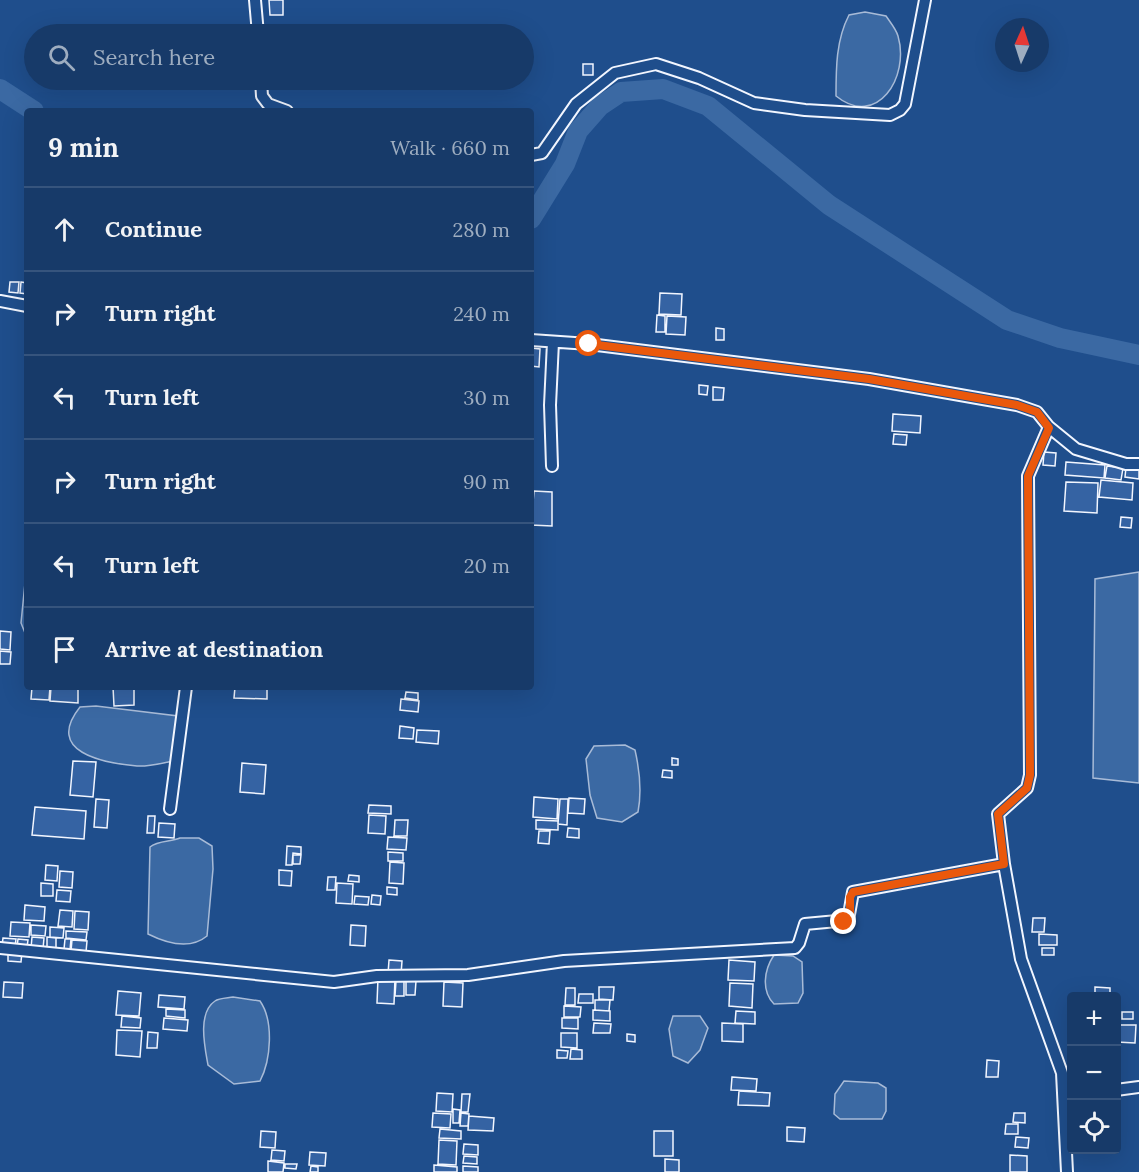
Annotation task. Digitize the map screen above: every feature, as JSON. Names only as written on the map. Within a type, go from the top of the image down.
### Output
[{"type":"street","points":[[255,0],[257,24]]},
{"type":"street","points":[[534,154],[542,153],[548,146],[576,104],[615,73],[656,64],[699,78],[754,103],[805,110],[890,115],[900,110],[905,104],[925,0]]},
{"type":"street","points":[[262,90],[262,96],[268,105],[278,108]]},
{"type":"street","points":[[0,301],[24,305]]},
{"type":"street","points":[[534,340],[846,376],[1017,405],[1037,412],[1049,428],[1077,449],[1126,464],[1139,464]]},
{"type":"street","points":[[552,466],[550,405],[553,342]]},
{"type":"street","points":[[1049,428],[1028,476],[1030,775],[1027,788],[998,814],[1004,864],[1021,959],[1062,1073],[1067,1096]]},
{"type":"street","points":[[170,809],[186,690]]},
{"type":"street","points":[[0,948],[334,982],[377,976],[468,975],[564,961],[795,948],[800,943],[805,924],[848,920],[853,892],[1004,864]]},
{"type":"street","points":[[1121,1089],[1139,1087]]},
{"type":"street","points":[[1067,1100],[1067,1172]]},
{"type":"water","points":[[865,12],[886,16],[894,28],[900,52],[899,67],[887,94],[877,102],[865,106],[851,105],[836,96],[841,34],[849,15]]},
{"type":"water","points":[[1139,572],[1139,783],[1093,778],[1095,579]]},
{"type":"water","points":[[24,593],[24,630],[21,623]]},
{"type":"water","points":[[96,706],[178,716],[173,761],[137,766],[109,762],[82,752],[73,745],[69,735],[71,722],[80,707]]},
{"type":"water","points":[[625,745],[635,750],[637,758],[640,789],[638,812],[622,822],[597,818],[590,795],[586,759],[594,746]]},
{"type":"water","points":[[180,838],[199,838],[212,846],[213,869],[207,936],[186,944],[162,940],[148,934],[150,847],[157,843]]},
{"type":"water","points":[[774,955],[793,956],[802,962],[803,993],[798,1003],[774,1004],[767,993],[766,974]]},
{"type":"water","points":[[233,997],[260,1001],[264,1009],[269,1030],[269,1052],[260,1081],[234,1084],[208,1065],[204,1031],[206,1014],[209,1006],[215,1001]]},
{"type":"water","points":[[673,1016],[700,1016],[708,1028],[700,1050],[688,1063],[673,1056],[669,1029]]},
{"type":"water","points":[[844,1081],[878,1083],[886,1088],[886,1111],[882,1119],[840,1119],[834,1114],[835,1094]]},
{"type":"building","points":[[269,0],[283,0],[283,15],[270,15]]},
{"type":"building","points":[[583,64],[593,64],[593,75],[583,75]]},
{"type":"building","points":[[10,282],[19,282],[18,293],[9,292]]},
{"type":"building","points":[[21,282],[24,282],[24,294],[20,293]]},
{"type":"building","points":[[660,293],[682,294],[681,315],[659,314]]},
{"type":"building","points":[[657,315],[665,316],[665,332],[656,332]]},
{"type":"building","points":[[667,316],[686,317],[685,335],[666,334]]},
{"type":"building","points":[[716,328],[724,329],[724,340],[716,340]]},
{"type":"building","points":[[534,348],[540,349],[539,367],[534,366]]},
{"type":"building","points":[[699,385],[708,386],[707,395],[699,394]]},
{"type":"building","points":[[713,387],[724,388],[723,400],[713,400]]},
{"type":"building","points":[[893,414],[921,416],[920,433],[892,431]]},
{"type":"building","points":[[894,434],[907,435],[906,445],[893,444]]},
{"type":"building","points":[[1044,452],[1056,453],[1055,466],[1043,465]]},
{"type":"building","points":[[1066,462],[1105,465],[1104,478],[1065,475]]},
{"type":"building","points":[[1107,466],[1123,468],[1121,480],[1105,478]]},
{"type":"building","points":[[1126,467],[1139,468],[1139,479],[1125,477]]},
{"type":"building","points":[[1101,480],[1133,483],[1132,500],[1099,497]]},
{"type":"building","points":[[1066,482],[1098,483],[1097,513],[1064,511]]},
{"type":"building","points":[[534,491],[552,492],[552,526],[534,525]]},
{"type":"building","points":[[1121,517],[1132,518],[1131,528],[1120,527]]},
{"type":"building","points":[[0,631],[11,632],[10,650],[0,649]]},
{"type":"building","points":[[0,651],[11,652],[10,664],[0,664]]},
{"type":"building","points":[[32,690],[50,690],[49,700],[31,699]]},
{"type":"building","points":[[51,690],[78,690],[78,703],[50,701]]},
{"type":"building","points":[[113,690],[134,690],[134,705],[114,706]]},
{"type":"building","points":[[235,690],[267,690],[267,699],[234,698]]},
{"type":"building","points":[[406,692],[418,693],[418,700],[405,698]]},
{"type":"building","points":[[401,699],[419,701],[418,712],[400,710]]},
{"type":"building","points":[[400,726],[414,728],[413,739],[399,738]]},
{"type":"building","points":[[417,730],[439,731],[438,744],[416,742]]},
{"type":"building","points":[[672,758],[678,759],[678,765],[672,765]]},
{"type":"building","points":[[73,761],[96,762],[93,797],[70,795]]},
{"type":"building","points":[[242,763],[266,765],[264,794],[240,792]]},
{"type":"building","points":[[663,770],[672,771],[672,778],[662,777]]},
{"type":"building","points":[[534,797],[558,799],[557,819],[533,817]]},
{"type":"building","points":[[569,798],[585,799],[584,814],[568,813]]},
{"type":"building","points":[[96,799],[109,800],[107,828],[94,827]]},
{"type":"building","points":[[560,799],[568,799],[567,825],[558,824]]},
{"type":"building","points":[[369,805],[391,806],[391,814],[368,813]]},
{"type":"building","points":[[35,807],[86,811],[84,839],[32,835]]},
{"type":"building","points":[[369,815],[386,816],[385,834],[368,833]]},
{"type":"building","points":[[148,816],[155,816],[154,833],[147,833]]},
{"type":"building","points":[[395,820],[408,820],[407,836],[394,836]]},
{"type":"building","points":[[536,820],[558,821],[558,830],[536,829]]},
{"type":"building","points":[[159,823],[175,824],[174,838],[158,837]]},
{"type":"building","points":[[568,828],[579,829],[579,838],[567,837]]},
{"type":"building","points":[[539,831],[550,831],[549,844],[538,843]]},
{"type":"building","points":[[388,837],[407,838],[406,850],[387,849]]},
{"type":"building","points":[[287,846],[301,847],[301,854],[293,853],[292,865],[286,865]]},
{"type":"building","points":[[388,852],[403,853],[403,861],[388,861]]},
{"type":"building","points":[[293,855],[301,855],[300,864],[293,864]]},
{"type":"building","points":[[390,862],[404,863],[403,884],[389,883]]},
{"type":"building","points":[[46,865],[58,866],[57,881],[45,880]]},
{"type":"building","points":[[279,870],[292,871],[291,886],[279,885]]},
{"type":"building","points":[[60,871],[73,872],[72,888],[59,887]]},
{"type":"building","points":[[349,875],[359,876],[359,882],[348,881]]},
{"type":"building","points":[[328,877],[336,877],[335,890],[327,890]]},
{"type":"building","points":[[41,883],[53,884],[53,896],[41,896]]},
{"type":"building","points":[[337,883],[353,884],[352,904],[336,903]]},
{"type":"building","points":[[387,887],[397,888],[397,895],[387,894]]},
{"type":"building","points":[[57,890],[71,891],[70,902],[56,901]]},
{"type":"building","points":[[372,895],[381,896],[380,905],[371,904]]},
{"type":"building","points":[[355,896],[369,897],[368,905],[354,904]]},
{"type":"building","points":[[25,905],[45,907],[44,921],[24,920]]},
{"type":"building","points":[[60,910],[73,911],[72,927],[58,926]]},
{"type":"building","points":[[75,911],[89,912],[88,930],[74,929]]},
{"type":"building","points":[[1033,918],[1045,918],[1044,932],[1032,932]]},
{"type":"building","points":[[11,922],[30,923],[29,937],[10,936]]},
{"type":"building","points":[[31,925],[46,926],[45,936],[31,935]]},
{"type":"building","points":[[351,925],[366,926],[365,946],[350,945]]},
{"type":"building","points":[[50,927],[64,928],[63,938],[50,937]]},
{"type":"building","points":[[66,931],[87,932],[86,940],[66,938]]},
{"type":"building","points":[[1039,934],[1057,935],[1057,945],[1039,945]]},
{"type":"building","points":[[32,937],[44,938],[43,949],[31,948]]},
{"type":"building","points":[[47,937],[56,938],[56,949],[47,949]]},
{"type":"building","points":[[3,938],[16,939],[15,947],[2,946]]},
{"type":"building","points":[[18,939],[28,940],[27,947],[17,947]]},
{"type":"building","points":[[65,939],[71,939],[70,950],[64,949]]},
{"type":"building","points":[[72,940],[87,941],[86,952],[71,951]]},
{"type":"building","points":[[1042,948],[1054,948],[1054,955],[1042,955]]},
{"type":"building","points":[[8,951],[22,952],[21,962],[8,961]]},
{"type":"building","points":[[389,960],[402,961],[401,975],[388,974]]},
{"type":"building","points":[[729,960],[755,962],[754,981],[728,980]]},
{"type":"building","points":[[378,978],[395,978],[394,1004],[377,1003]]},
{"type":"building","points":[[396,981],[404,981],[404,996],[395,996]]},
{"type":"building","points":[[406,981],[416,981],[415,995],[406,995]]},
{"type":"building","points":[[4,982],[23,983],[22,998],[3,997]]},
{"type":"building","points":[[444,982],[463,983],[462,1007],[443,1006]]},
{"type":"building","points":[[730,983],[753,984],[752,1008],[729,1006]]},
{"type":"building","points":[[599,987],[614,987],[613,1000],[599,999]]},
{"type":"building","points":[[1095,987],[1110,988],[1110,992],[1095,992]]},
{"type":"building","points":[[566,988],[575,988],[575,1005],[565,1005]]},
{"type":"building","points":[[118,991],[141,993],[139,1016],[116,1015]]},
{"type":"building","points":[[579,994],[593,994],[593,1003],[578,1003]]},
{"type":"building","points":[[159,995],[185,997],[184,1009],[158,1007]]},
{"type":"building","points":[[595,1000],[610,1000],[609,1011],[595,1010]]},
{"type":"building","points":[[564,1006],[581,1007],[580,1017],[564,1017]]},
{"type":"building","points":[[166,1009],[185,1010],[185,1018],[166,1016]]},
{"type":"building","points":[[593,1010],[610,1011],[610,1021],[593,1020]]},
{"type":"building","points":[[736,1011],[755,1012],[755,1024],[735,1023]]},
{"type":"building","points":[[1122,1012],[1133,1012],[1133,1019],[1122,1019]]},
{"type":"building","points":[[122,1016],[141,1018],[140,1028],[121,1027]]},
{"type":"building","points":[[164,1018],[188,1020],[187,1031],[163,1029]]},
{"type":"building","points":[[562,1018],[578,1018],[578,1029],[562,1028]]},
{"type":"building","points":[[594,1023],[611,1024],[610,1033],[593,1033]]},
{"type":"building","points":[[722,1023],[743,1024],[743,1042],[722,1041]]},
{"type":"building","points":[[1121,1025],[1136,1025],[1135,1043],[1121,1042]]},
{"type":"building","points":[[117,1030],[142,1031],[140,1057],[116,1055]]},
{"type":"building","points":[[148,1032],[158,1033],[157,1048],[147,1048]]},
{"type":"building","points":[[561,1033],[577,1033],[577,1048],[561,1047]]},
{"type":"building","points":[[627,1034],[635,1035],[635,1042],[627,1041]]},
{"type":"building","points":[[571,1049],[582,1050],[582,1059],[570,1059]]},
{"type":"building","points":[[557,1050],[568,1051],[567,1058],[557,1058]]},
{"type":"building","points":[[987,1060],[999,1061],[998,1077],[986,1077]]},
{"type":"building","points":[[732,1077],[757,1079],[756,1091],[731,1090]]},
{"type":"building","points":[[739,1091],[770,1093],[769,1106],[738,1105]]},
{"type":"building","points":[[437,1093],[453,1094],[452,1112],[436,1111]]},
{"type":"building","points":[[462,1094],[470,1094],[468,1112],[461,1112]]},
{"type":"building","points":[[453,1109],[460,1110],[459,1123],[453,1123]]},
{"type":"building","points":[[433,1113],[451,1114],[450,1128],[432,1127]]},
{"type":"building","points":[[461,1113],[469,1114],[468,1126],[460,1126]]},
{"type":"building","points":[[1014,1113],[1025,1113],[1025,1123],[1013,1122]]},
{"type":"building","points":[[469,1116],[494,1118],[493,1131],[468,1130]]},
{"type":"building","points":[[1006,1124],[1018,1124],[1018,1134],[1005,1134]]},
{"type":"building","points":[[787,1127],[805,1128],[804,1142],[787,1141]]},
{"type":"building","points":[[440,1129],[461,1131],[461,1139],[439,1138]]},
{"type":"building","points":[[261,1131],[276,1132],[275,1148],[260,1147]]},
{"type":"building","points":[[654,1131],[673,1131],[673,1156],[654,1156]]},
{"type":"building","points":[[1016,1137],[1029,1138],[1028,1148],[1015,1147]]},
{"type":"building","points":[[439,1140],[457,1141],[456,1165],[438,1164]]},
{"type":"building","points":[[464,1144],[478,1145],[478,1155],[463,1154]]},
{"type":"building","points":[[272,1150],[285,1151],[284,1161],[271,1160]]},
{"type":"building","points":[[310,1152],[326,1153],[325,1166],[309,1165]]},
{"type":"building","points":[[1010,1155],[1027,1156],[1027,1172],[1010,1172]]},
{"type":"building","points":[[464,1156],[477,1157],[477,1164],[463,1163]]},
{"type":"building","points":[[665,1159],[679,1160],[679,1172],[665,1172]]},
{"type":"building","points":[[268,1161],[284,1163],[283,1172],[268,1172]]},
{"type":"building","points":[[285,1164],[297,1164],[296,1169],[285,1168]]},
{"type":"building","points":[[434,1165],[457,1167],[457,1172],[434,1172]]},
{"type":"building","points":[[311,1166],[318,1167],[318,1172],[310,1172]]},
{"type":"building","points":[[463,1166],[478,1167],[478,1172],[463,1172]]},
{"type":"waterway","points":[[0,89],[29,108]]},
{"type":"waterway","points":[[534,214],[565,164],[578,131],[600,106],[621,92],[663,89],[708,106],[829,205],[1007,320],[1060,338],[1139,355]]},
{"type":"route","points":[[589,344],[869,379],[1017,405],[1037,412],[1049,428],[1028,476],[1030,775],[1027,788],[998,814],[1004,864],[861,889],[853,892],[850,897],[850,917],[844,922]]}]
